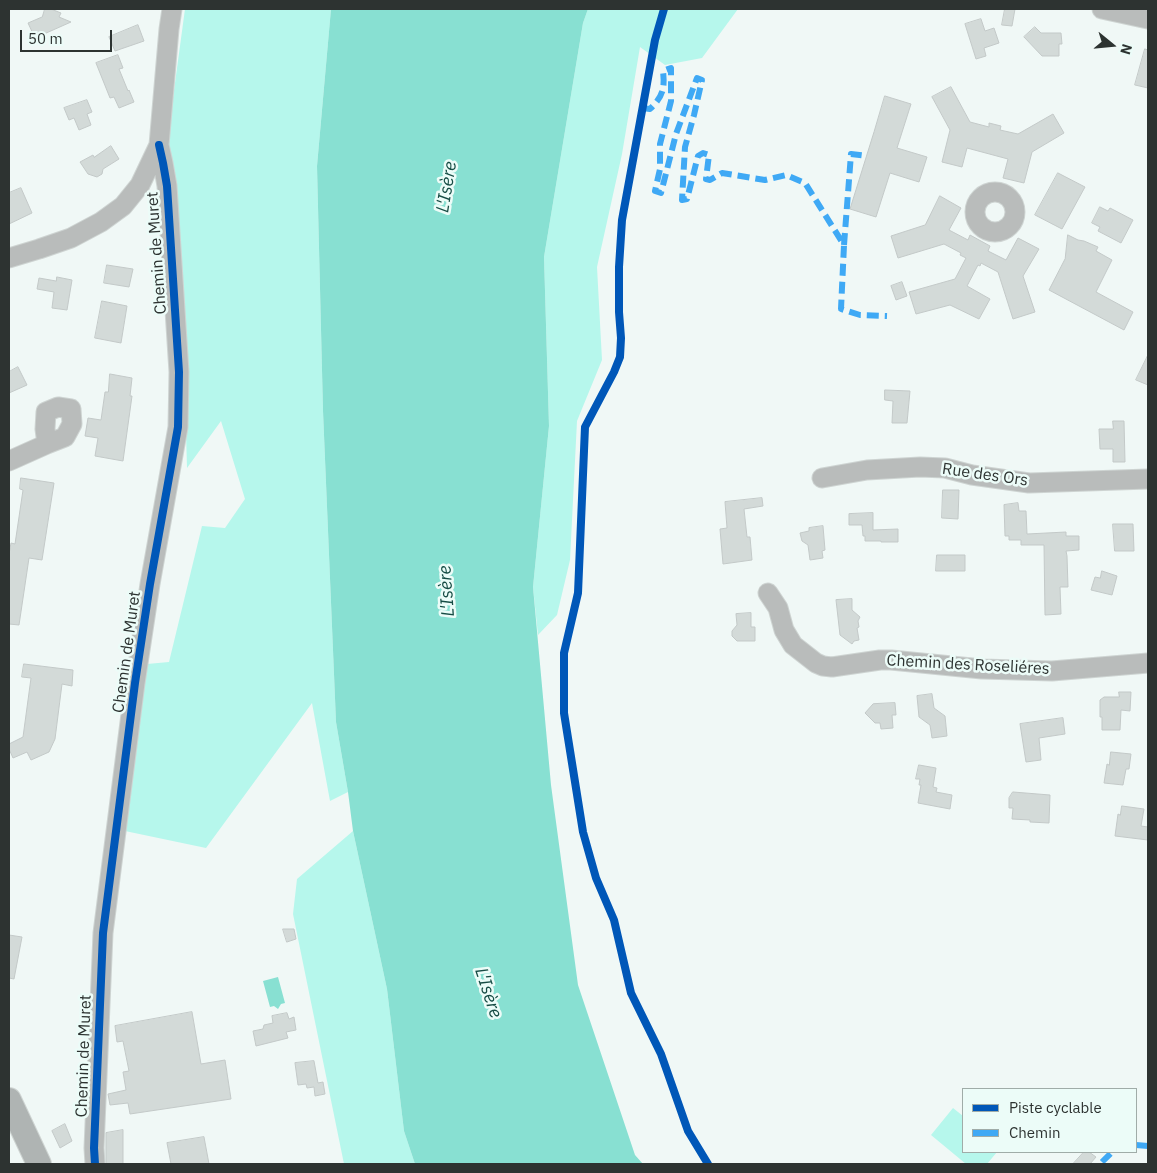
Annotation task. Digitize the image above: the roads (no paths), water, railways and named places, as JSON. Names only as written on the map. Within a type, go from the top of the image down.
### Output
[{"type":"main road","points":[[9,1100],[40,1164]]},
{"type":"street","points":[[9,258],[71,238],[101,222],[123,206],[140,185],[159,145],[168,29],[172,9]]},
{"type":"street","points":[[1102,9],[1148,19]]},
{"type":"street","name":"Chemin de Muret","points":[[95,1164],[94,1148],[103,933],[135,683],[150,584],[178,427],[179,372],[169,215],[166,178],[159,145]]},
{"type":"street","points":[[9,462],[47,444]]},
{"type":"street","name":"Rue des Ors","points":[[822,478],[866,470],[920,467],[945,468],[972,475],[1029,483],[1148,479]]},
{"type":"street","name":"Chemin des Roseliéres","points":[[768,593],[778,608],[784,630],[794,645],[816,663],[823,666],[832,667],[891,660],[982,669],[1052,670],[1148,663]]},
{"type":"water","name":"L'Isère","points":[[331,9],[588,9],[583,23],[544,257],[549,426],[533,587],[551,785],[578,985],[635,1155],[643,1164],[415,1164],[404,1131],[387,989],[353,831],[336,722],[323,411],[317,166]]},
{"type":"water","points":[[278,977],[285,1003],[281,1004],[278,1009],[274,1006],[270,1007],[263,981]]}]
